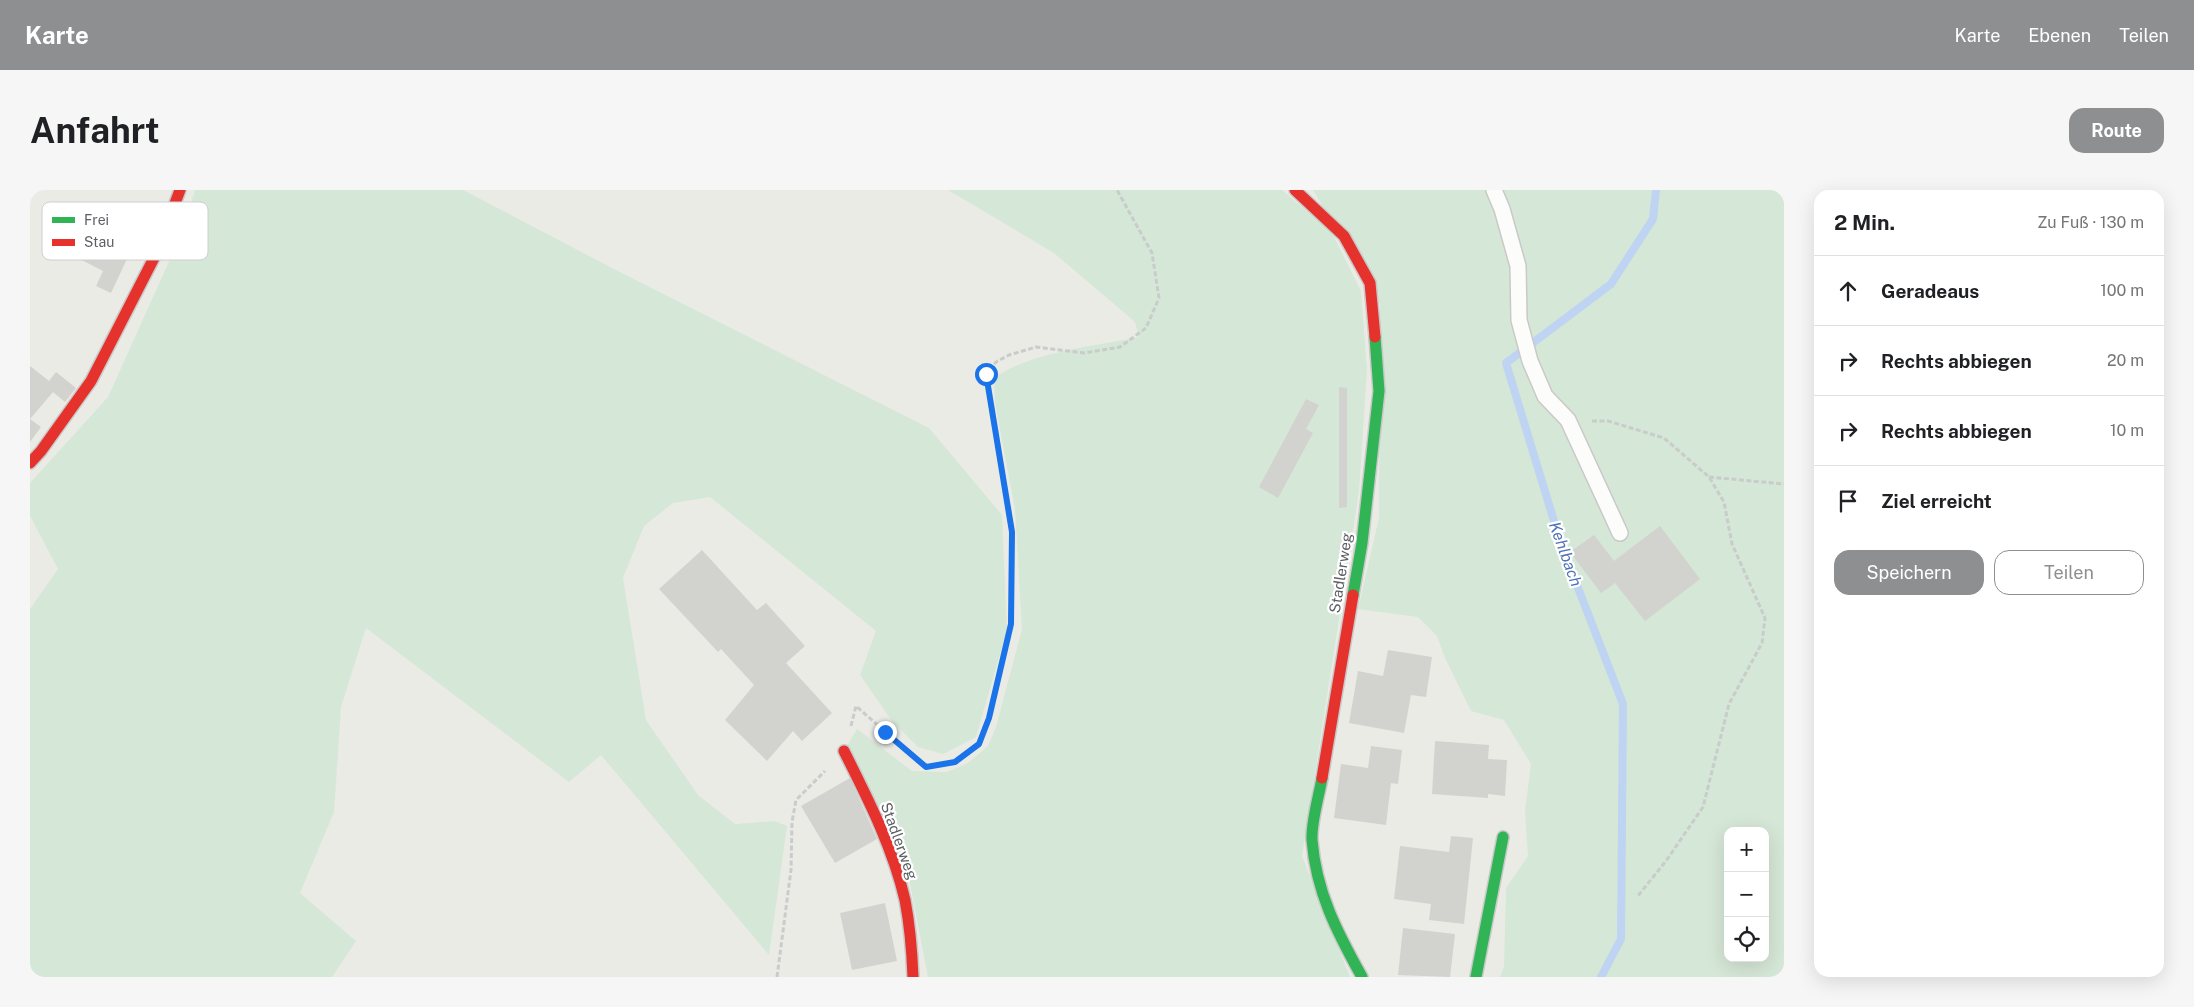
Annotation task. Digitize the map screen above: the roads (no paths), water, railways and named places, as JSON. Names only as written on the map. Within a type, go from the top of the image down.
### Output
[{"type":"street","points":[[176,202],[180,190]]},
{"type":"street","name":"Stadlerweg","points":[[1295,190],[1344,236],[1370,283],[1379,391],[1362,543],[1312,838],[1322,896],[1341,939],[1362,977]]},
{"type":"street","points":[[30,463],[41,451],[91,381],[153,260]]},
{"type":"street","name":"Stadlerweg","points":[[844,751],[868,797],[896,866],[909,922],[913,977]]},
{"type":"street","points":[[1476,977],[1502,837]]},
{"type":"lane","points":[[1494,190],[1502,209],[1518,266],[1519,320],[1530,361],[1545,396],[1568,420],[1620,532]]},
{"type":"waterway","name":"Kehlbach","points":[[1601,977],[1621,939],[1623,704],[1561,544],[1506,363],[1611,284],[1653,219],[1656,190]]}]
